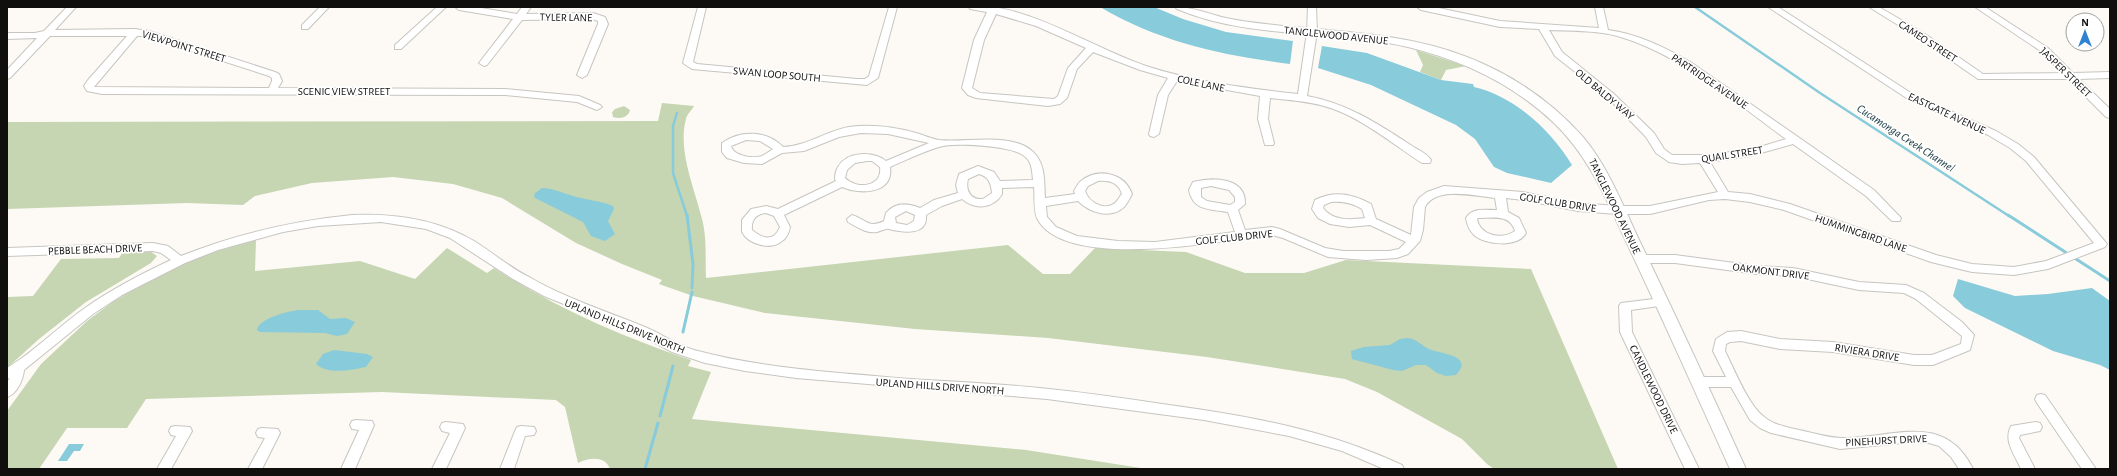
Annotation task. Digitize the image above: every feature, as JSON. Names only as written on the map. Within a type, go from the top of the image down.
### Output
[{"type":"street","points":[[7,76],[72,7]]},
{"type":"street","points":[[305,28],[325,7]]},
{"type":"street","points":[[398,47],[442,7]]},
{"type":"street","name":"TYLER LANE","points":[[459,7],[520,17],[593,16],[602,19],[603,24],[582,75]]},
{"type":"street","points":[[484,63],[527,7]]},
{"type":"street","name":"SWAN LOOP SOUTH","points":[[705,7],[688,63],[695,67],[857,82],[867,82],[873,78],[893,7]]},
{"type":"street","name":"COLE LANE","points":[[973,7],[993,10],[1040,24],[1117,59],[1174,77],[1265,94],[1302,98],[1338,108],[1360,118],[1426,160]]},
{"type":"street","name":"TANGLEWOOD AVENUE","points":[[1181,7],[1223,22],[1380,38],[1407,43],[1460,58],[1501,77],[1531,96],[1555,114],[1583,144],[1596,165],[1662,302],[1738,469]]},
{"type":"street","points":[[1302,98],[1312,32],[1312,7]]},
{"type":"street","name":"PARTRIDGE AVENUE","points":[[1421,7],[1500,24],[1604,31],[1644,42],[1689,65],[1870,193],[1896,218]]},
{"type":"street","points":[[1599,7],[1604,31]]},
{"type":"street","name":"EASTGATE AVENUE","points":[[1772,7],[1911,97],[1992,133],[2014,146],[2030,159],[2101,244]]},
{"type":"street","name":"CAMEO STREET","points":[[1873,7],[1922,36],[1981,77],[2069,75]]},
{"type":"street","name":"JASPER STREET","points":[[1979,7],[2045,50],[2110,115]]},
{"type":"street","points":[[993,10],[979,40],[968,88],[971,93],[979,96],[1005,97],[1048,103],[1057,102],[1062,98],[1073,68],[1091,48]]},
{"type":"street","name":"OLD BALDY WAY","points":[[1543,28],[1558,54],[1611,96],[1650,135],[1660,151],[1669,158]]},
{"type":"street","name":"VIEWPOINT STREET","points":[[7,29],[40,29],[49,33]]},
{"type":"street","name":"SCENIC VIEW STREET","points":[[135,32],[91,82],[89,86],[90,89],[102,92],[505,92],[578,99],[597,107]]},
{"type":"street","name":"VIEWPOINT STREET","points":[[7,36],[35,36],[49,33],[146,33],[272,74],[278,81],[272,91]]},
{"type":"street","points":[[2069,75],[2110,75]]},
{"type":"street","points":[[1154,134],[1163,95],[1174,77]]},
{"type":"street","points":[[1265,94],[1263,119],[1269,143]]},
{"type":"street","points":[[780,150],[794,150],[808,147],[836,134],[857,130],[902,133],[940,143]]},
{"type":"street","name":"QUAIL STREET","points":[[1669,158],[1682,160],[1703,159],[1750,153],[1794,140]]},
{"type":"street","name":"GOLF CLUB DRIVE","points":[[940,143],[977,142],[1014,146],[1028,153],[1037,165],[1040,183],[1042,218],[1052,230],[1076,240],[1155,246],[1272,231],[1283,233],[1329,253],[1380,256],[1403,252],[1414,241],[1422,200],[1432,193],[1444,190],[1500,194],[1543,199],[1578,207],[1617,210]]},
{"type":"street","points":[[885,165],[940,143]]},
{"type":"street","points":[[868,157],[875,158],[885,165],[887,170],[883,181],[870,188],[854,189],[842,183],[840,178],[842,168],[852,160],[868,157]]},
{"type":"street","points":[[1703,159],[1725,195]]},
{"type":"street","points":[[978,170],[995,178],[997,194],[990,202],[973,202],[964,195],[961,182],[963,177],[969,172],[978,170]]},
{"type":"street","points":[[778,213],[842,183]]},
{"type":"street","points":[[997,185],[1040,183]]},
{"type":"street","points":[[1500,194],[1503,214]]},
{"type":"street","points":[[920,213],[938,203],[964,195]]},
{"type":"street","name":"HUMMINGBIRD LANE","points":[[1617,210],[1650,210],[1709,196],[1725,195],[1750,198],[1786,206],[1935,259],[1972,268],[2014,271],[2048,265],[2101,244]]},
{"type":"street","points":[[1040,203],[1080,197]]},
{"type":"street","points":[[907,207],[920,213],[920,220],[918,224],[911,229],[900,230],[890,223],[889,215],[896,209],[907,207]]},
{"type":"street","points":[[1232,209],[1242,236]]},
{"type":"street","name":"UPLAND HILLS DRIVE NORTH","points":[[7,374],[89,311],[152,272],[178,260],[294,226],[356,218],[402,221],[435,228],[463,239],[520,279],[558,299],[650,335],[665,345],[719,361],[794,373],[875,382],[1066,396],[1222,417],[1272,426],[1337,444],[1397,469]]},
{"type":"street","points":[[852,219],[868,229],[879,229],[890,223]]},
{"type":"street","points":[[1371,220],[1414,241]]},
{"type":"street","name":"PEBBLE BEACH DRIVE","points":[[7,252],[153,247],[164,249],[178,260]]},
{"type":"street","name":"OAKMONT DRIVE","points":[[1641,259],[1675,259],[1757,270],[1793,272],[1859,286],[1906,289],[1920,296],[1940,313]]},
{"type":"street","name":"CANDLEWOOD DRIVE","points":[[1662,302],[1625,306],[1626,332],[1692,469]]},
{"type":"street","name":"RIVIERA DRIVE","points":[[1735,382],[1719,351],[1720,342],[1727,337],[1741,336],[1780,344],[1833,347],[1914,360],[1933,360],[1966,346],[1968,335],[1958,325],[1940,313]]},
{"type":"street","points":[[8,390],[17,378],[18,367]]},
{"type":"street","points":[[1698,382],[1735,382]]},
{"type":"street","name":"PINEHURST DRIVE","points":[[1735,382],[1755,419],[1768,428],[1844,444],[1923,436],[1936,438],[1948,444],[1960,456],[1966,469]]},
{"type":"street","points":[[2041,399],[2089,469]]},
{"type":"street","points":[[348,469],[368,425],[356,425]]},
{"type":"street","points":[[439,469],[459,428],[446,427]]},
{"type":"street","points":[[2028,469],[2013,438],[2015,430],[2036,427]]},
{"type":"street","points":[[507,469],[521,431],[530,431]]},
{"type":"street","points":[[164,469],[186,432],[175,432]]},
{"type":"street","points":[[256,469],[274,433],[262,433]]},
{"type":"green space","points":[[1416,50],[1466,66],[1446,70],[1441,80],[1420,72],[1423,65]]},
{"type":"green space","points":[[662,103],[694,106],[687,115],[684,131],[684,144],[688,171],[703,223],[706,278],[1008,245],[1043,274],[1070,274],[1095,248],[1186,252],[1245,273],[1304,273],[1346,260],[1531,269],[1618,469],[1494,469],[1462,439],[1377,392],[1345,379],[1207,357],[1048,338],[915,329],[765,313],[693,296],[659,284],[662,280],[576,243],[502,198],[453,184],[393,177],[312,183],[255,196],[243,205],[187,203],[7,209],[7,122],[658,121]]},
{"type":"green space","points":[[624,106],[630,110],[626,116],[621,118],[613,117],[612,112],[615,109]]},
{"type":"green space","points":[[256,240],[255,271],[360,261],[415,279],[447,248],[487,273],[494,268],[540,296],[589,320],[691,360],[688,366],[711,372],[692,419],[1026,450],[1147,469],[610,469],[604,461],[596,459],[578,463],[565,407],[556,400],[382,392],[146,399],[127,428],[67,428],[39,469],[7,469],[7,411],[41,364],[87,321],[114,301],[171,268],[207,254]]},
{"type":"green space","points":[[123,252],[151,252],[157,256],[151,263],[86,302],[39,339],[7,368],[7,297],[33,296],[61,259],[119,258]]},
{"type":"water","points":[[1100,7],[1154,7],[1183,19],[1226,32],[1293,41],[1290,64],[1216,52],[1192,46],[1146,30]]},
{"type":"water","points":[[1322,46],[1367,53],[1441,80],[1473,84],[1474,87],[1503,98],[1517,106],[1542,127],[1572,165],[1551,183],[1507,173],[1494,167],[1475,139],[1456,125],[1371,85],[1318,68]]},
{"type":"water","points":[[542,188],[553,189],[575,197],[602,202],[613,206],[614,209],[608,221],[615,234],[605,241],[591,236],[583,222],[534,197],[535,193]]},
{"type":"water","points":[[1958,279],[2015,296],[2048,294],[2092,288],[2110,301],[2110,370],[2100,365],[2053,351],[1965,308],[1953,296]]},
{"type":"water","points":[[299,310],[318,310],[330,319],[346,318],[355,322],[347,334],[337,336],[325,333],[260,332],[257,330],[263,322],[275,316]]},
{"type":"water","points":[[1407,338],[1416,341],[1429,349],[1454,356],[1459,359],[1461,368],[1456,375],[1446,376],[1437,373],[1426,365],[1416,365],[1402,371],[1352,359],[1351,351],[1364,347],[1390,345],[1400,339]]},
{"type":"water","points":[[334,350],[367,354],[373,357],[366,367],[340,371],[327,370],[316,364],[323,354]]},
{"type":"water","points":[[69,444],[84,444],[80,451],[74,451],[67,461],[58,461]]},
{"type":"waterway","name":"Cucamonga Creek Channel","points":[[1695,7],[1820,93],[2009,216]]},
{"type":"waterway","points":[[677,113],[673,126],[673,173],[687,216]]},
{"type":"waterway","points":[[687,215],[693,264],[692,288]]},
{"type":"waterway","name":"Cucamonga Creek Channel","points":[[2008,215],[2110,281]]},
{"type":"waterway","points":[[683,332],[692,292]]},
{"type":"waterway","points":[[660,416],[673,366]]},
{"type":"waterway","points":[[645,469],[658,423]]}]
